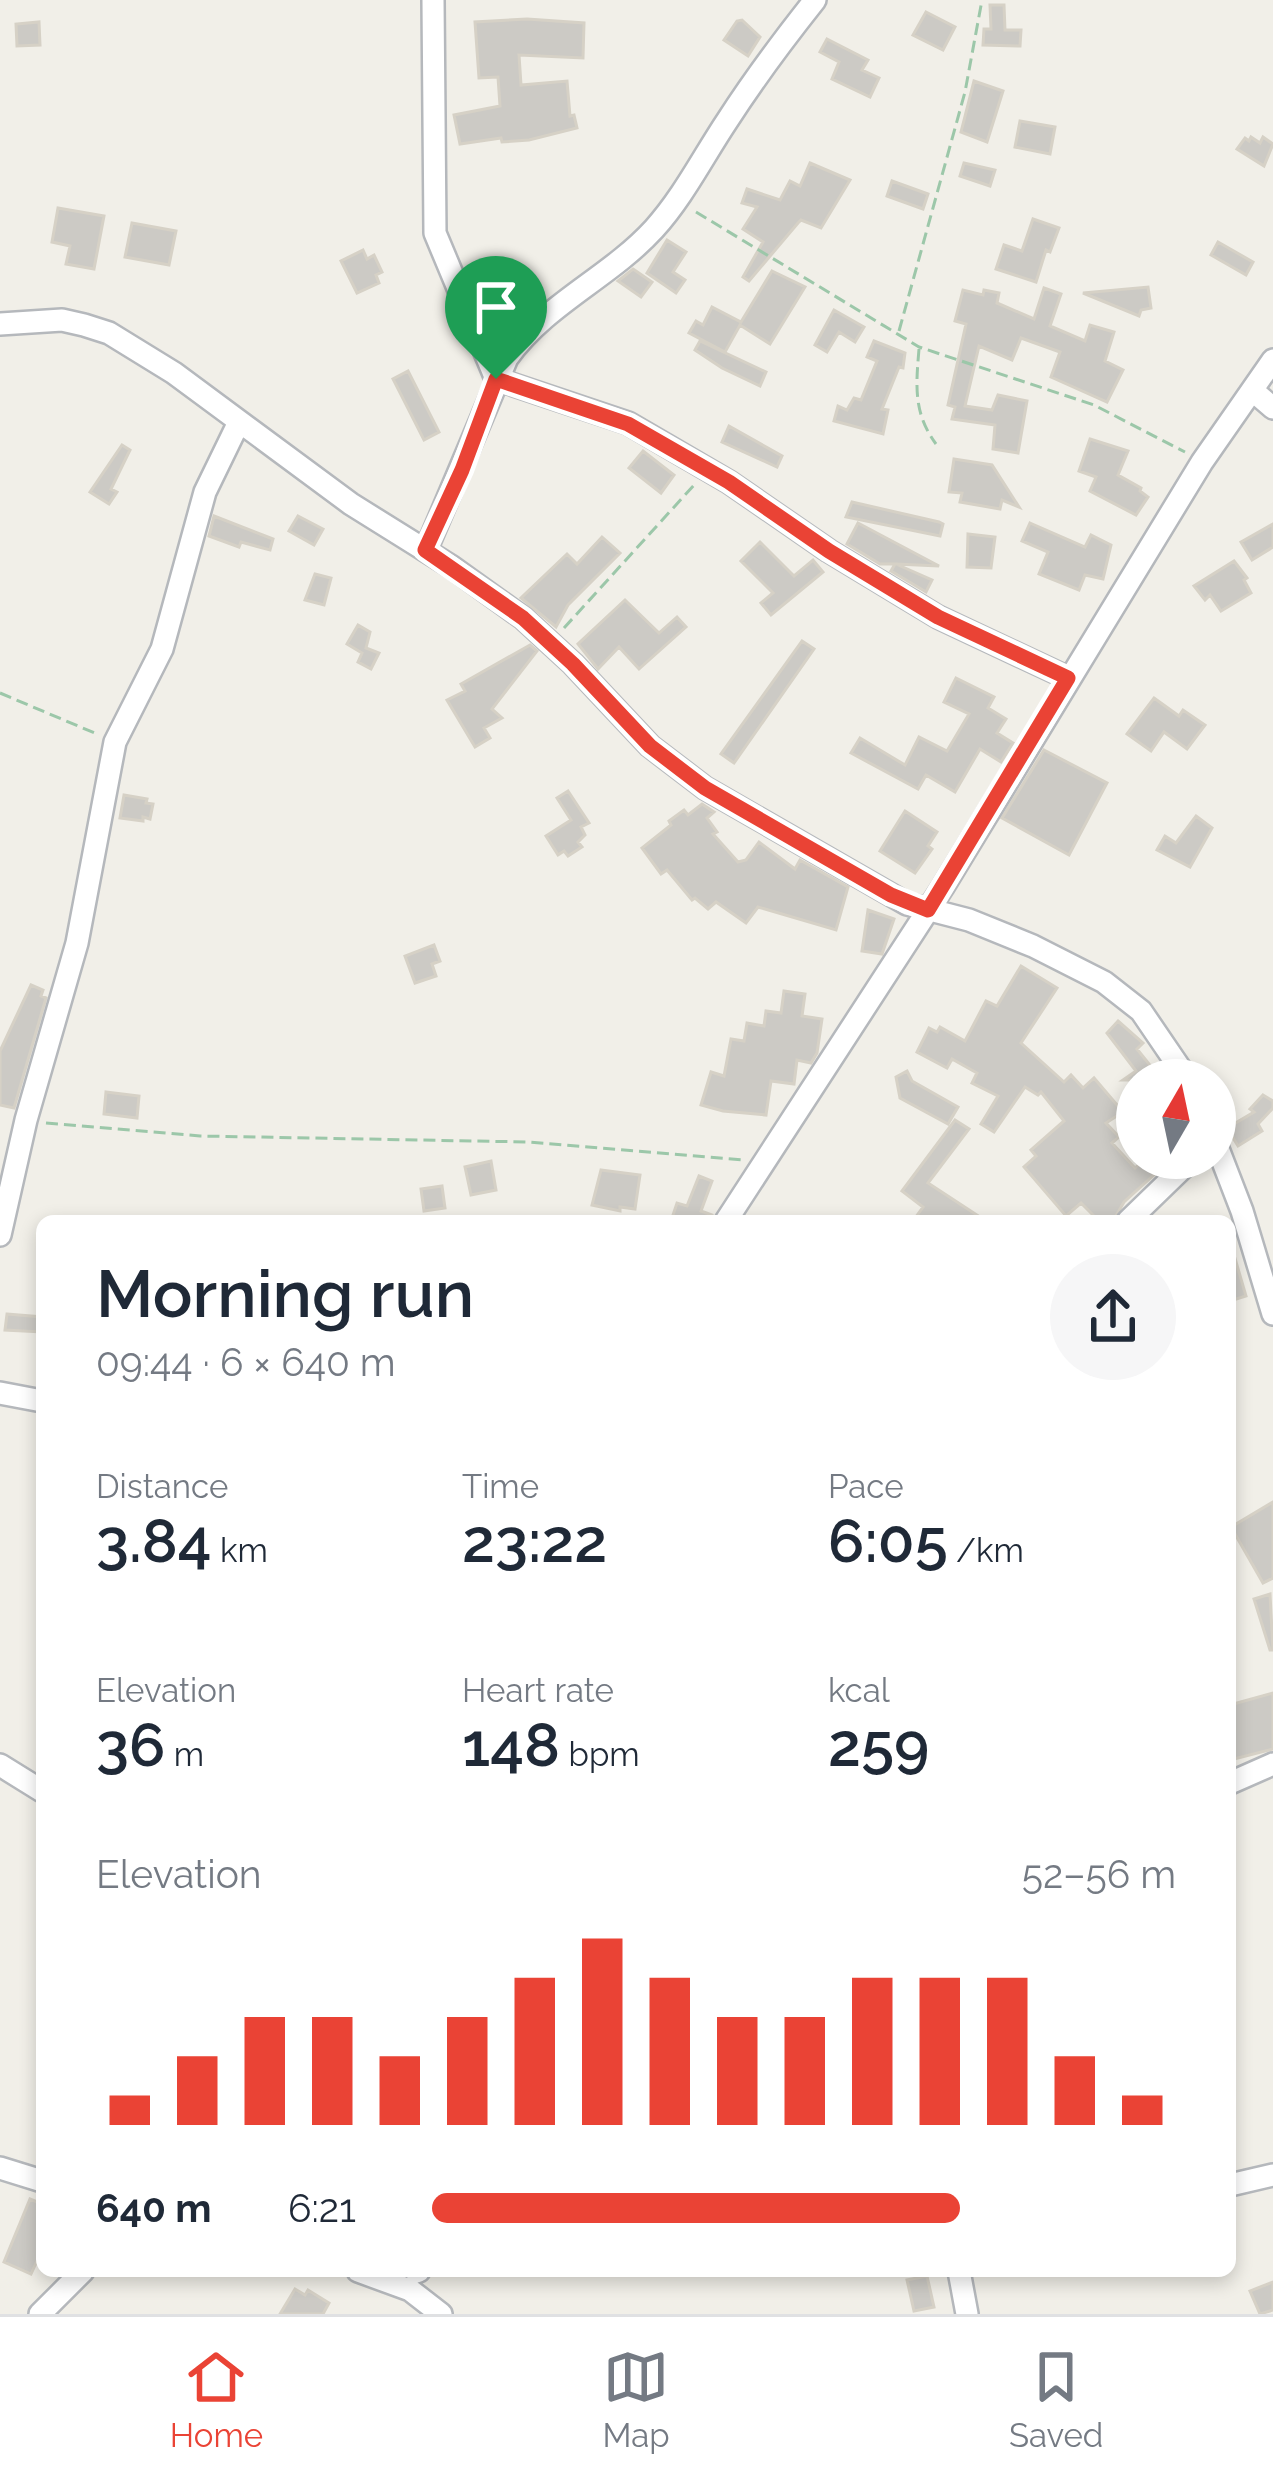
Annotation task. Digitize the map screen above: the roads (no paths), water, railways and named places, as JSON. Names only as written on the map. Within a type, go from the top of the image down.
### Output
[{"type":"street","points":[[434,0],[435,233],[496,379],[628,424],[938,617],[1068,678]]},
{"type":"street","points":[[425,550],[496,379],[526,332],[653,229],[815,0]]},
{"type":"street","points":[[0,324],[62,320],[109,333],[174,374],[351,504],[491,593],[551,642],[650,746],[705,788],[891,895],[1033,946],[1125,995],[1175,1059]]},
{"type":"street","points":[[730,1215],[928,910],[1202,462],[1273,360]]},
{"type":"street","points":[[1252,390],[1273,408]]},
{"type":"street","points":[[0,1235],[26,1120],[76,944],[116,742],[162,649],[205,492],[239,422]]},
{"type":"street","points":[[1134,1215],[1171,1179]]},
{"type":"street","points":[[1230,1179],[1273,1314]]},
{"type":"street","points":[[0,1393],[36,1400]]},
{"type":"street","points":[[1236,1780],[1273,1764]]},
{"type":"street","points":[[0,1765],[36,1787]]},
{"type":"street","points":[[0,2168],[36,2179]]},
{"type":"street","points":[[1236,2184],[1273,2175]]},
{"type":"street","points":[[40,2314],[77,2277]]},
{"type":"street","points":[[416,2277],[441,2314]]},
{"type":"street","points":[[960,2277],[967,2314]]}]
